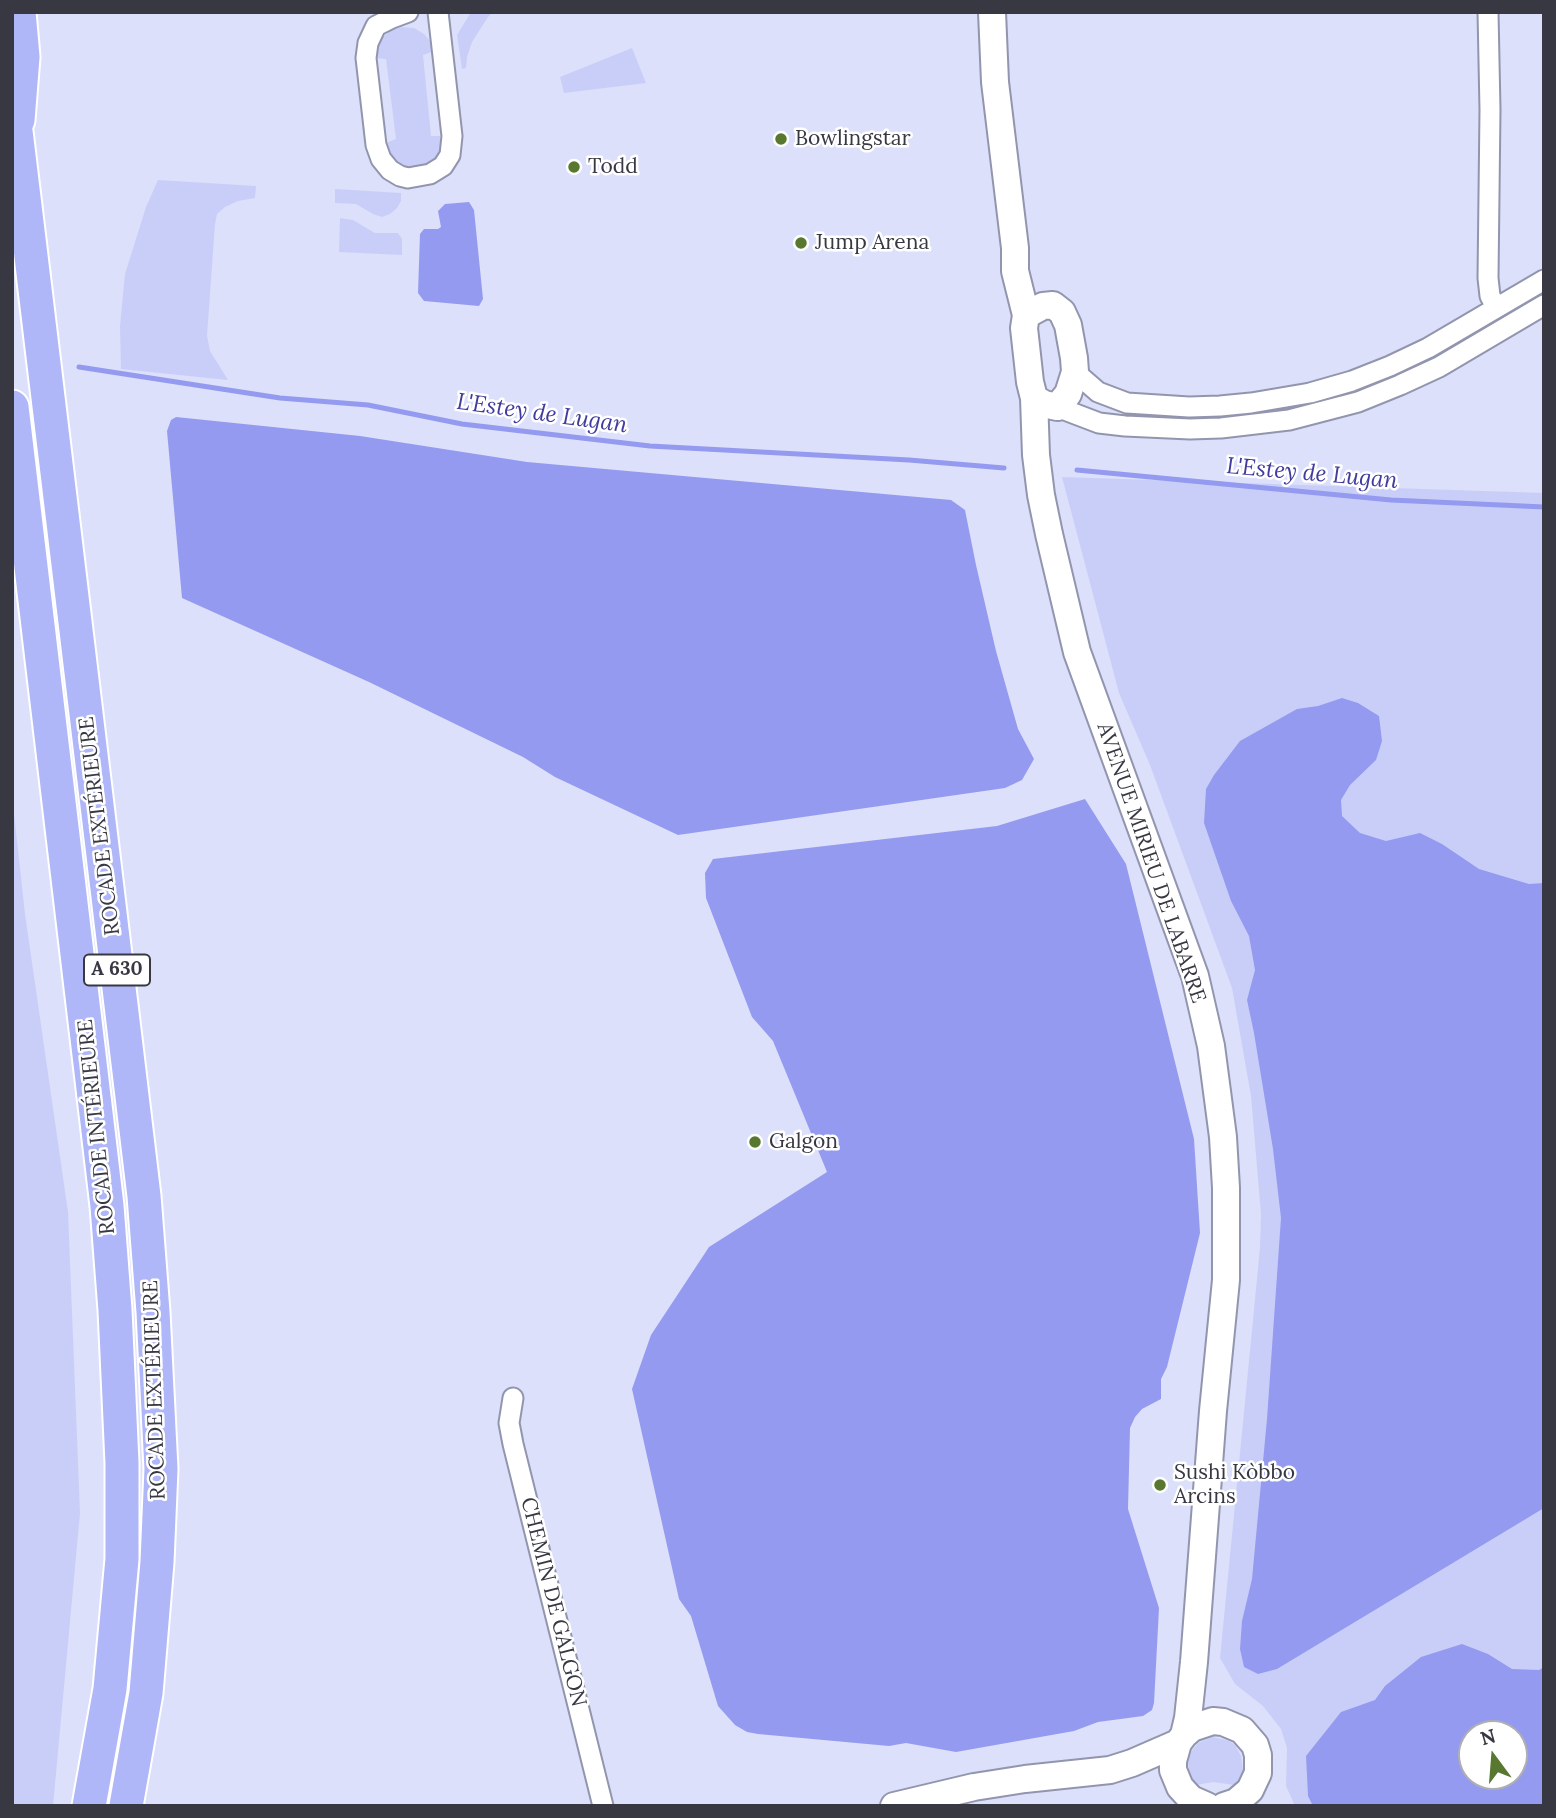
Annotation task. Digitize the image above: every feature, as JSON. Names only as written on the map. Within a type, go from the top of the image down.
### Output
[{"type":"highway","points":[[17,137],[23,57],[19,12]]},
{"type":"highway","name":"ROCADE EXTÉRIEURE","points":[[12,99],[141,1169],[153,1312],[160,1469],[157,1562],[146,1693],[126,1806]]},
{"type":"highway","name":"ROCADE INTÉRIEURE","points":[[12,407],[107,1206],[115,1310],[122,1463],[122,1559],[110,1689],[89,1806]]},
{"type":"main road","name":"AVENUE MIRIEU DE LABARRE","points":[[992,12],[995,82],[1015,271],[1026,315],[1024,328],[1030,382],[1045,402],[1036,451],[1041,495],[1077,652],[1195,976],[1211,1046],[1223,1137],[1226,1280],[1188,1718],[1173,1761],[1173,1770],[1180,1787]]},
{"type":"main road","name":"AVENUE MIRIEU DE LABARRE","points":[[1014,248],[1028,276],[1062,313],[1068,325],[1075,372]]},
{"type":"main road","points":[[1026,315],[1043,306],[1053,306]]},
{"type":"main road","points":[[1045,402],[1068,394],[1075,372]]},
{"type":"main road","name":"AVENUE MIRIEU DE LABARRE","points":[[1194,1662],[1197,1676],[1215,1707],[1250,1737],[1255,1745],[1258,1773]]},
{"type":"main road","points":[[894,1806],[974,1787],[1110,1770],[1132,1763],[1181,1739],[1202,1723],[1213,1721],[1234,1725]]},
{"type":"main road","points":[[1110,1770],[1154,1776],[1180,1787],[1191,1799],[1207,1806]]},
{"type":"main road","points":[[1224,1806],[1244,1797],[1258,1773]]},
{"type":"main road","points":[[1258,1773],[1265,1806]]},
{"type":"street","points":[[408,12],[376,26],[368,43],[366,58],[376,145],[381,159],[390,170],[408,178],[430,174],[443,166],[450,155],[452,136],[438,12]]},
{"type":"street","points":[[1488,12],[1488,278],[1490,296],[1496,307]]},
{"type":"street","points":[[1075,372],[1098,392],[1127,403],[1220,406],[1310,393],[1390,366],[1428,348],[1544,280]]},
{"type":"street","points":[[1045,402],[1105,424],[1190,429],[1289,420],[1358,402],[1439,367],[1544,305]]},
{"type":"street","points":[[1310,393],[1315,414]]},
{"type":"street","name":"CHEMIN DE GALGON","points":[[513,1398],[509,1423],[513,1444],[603,1806]]},
{"type":"shaded area","points":[[471,12],[493,12],[472,42],[466,68],[462,69],[457,35]]},
{"type":"shaded area","points":[[402,27],[414,28],[424,34],[434,51],[423,55],[431,136],[440,136],[440,153],[428,165],[415,168],[405,168],[394,161],[383,144],[396,139],[386,59],[375,58],[377,46],[383,37]]},
{"type":"shaded area","points":[[632,48],[646,83],[564,93],[560,77]]},
{"type":"shaded area","points":[[158,180],[256,186],[255,198],[225,207],[217,214],[215,224],[207,336],[210,351],[228,380],[121,369],[120,326],[125,274],[146,207]]},
{"type":"shaded area","points":[[335,189],[401,193],[401,201],[390,214],[382,217],[356,204],[335,203]]},
{"type":"shaded area","points":[[340,218],[353,220],[375,233],[398,233],[402,239],[402,255],[339,252]]},
{"type":"shaded area","points":[[1062,477],[1544,493],[1544,1806],[1295,1806],[1286,1786],[1287,1748],[1281,1729],[1263,1706],[1235,1684],[1220,1658],[1260,1248],[1261,1214],[1251,1096],[1232,988],[1150,765],[1119,693]]},
{"type":"shaded area","points":[[12,795],[25,914],[68,1212],[80,1513],[53,1806],[12,1806]]},
{"type":"shaded area","points":[[1213,1737],[1235,1745],[1241,1756],[1243,1770],[1234,1785],[1213,1782],[1196,1785],[1190,1775],[1188,1763],[1191,1752],[1198,1743]]},
{"type":"water","points":[[469,202],[474,210],[483,299],[479,306],[424,301],[418,293],[420,234],[424,229],[441,227],[438,211],[445,204]]},
{"type":"water","points":[[176,417],[360,436],[527,462],[951,500],[965,510],[996,651],[1018,729],[1034,759],[1022,780],[1005,788],[678,835],[555,777],[523,757],[369,682],[182,598],[167,431],[171,420]]},
{"type":"water","points":[[1342,698],[1358,703],[1379,716],[1382,741],[1376,760],[1350,785],[1341,800],[1342,816],[1360,833],[1386,841],[1420,833],[1479,869],[1529,884],[1544,883],[1544,1508],[1277,1669],[1258,1674],[1244,1667],[1240,1649],[1242,1621],[1252,1579],[1267,1419],[1281,1218],[1273,1149],[1247,1000],[1255,970],[1249,936],[1231,901],[1204,823],[1206,789],[1240,741],[1297,709]]},
{"type":"water","points":[[1085,799],[1126,864],[1194,1139],[1200,1233],[1167,1367],[1161,1379],[1161,1399],[1142,1409],[1130,1428],[1128,1509],[1159,1608],[1152,1710],[1143,1716],[1098,1722],[1074,1731],[956,1752],[906,1743],[889,1746],[747,1732],[735,1725],[718,1706],[691,1616],[679,1599],[632,1389],[651,1335],[709,1247],[827,1172],[773,1041],[752,1017],[706,898],[705,873],[713,859],[997,826]]},
{"type":"water","points":[[1462,1644],[1488,1654],[1512,1669],[1539,1670],[1544,1667],[1544,1806],[1313,1806],[1308,1796],[1306,1756],[1341,1712],[1375,1700],[1385,1686],[1421,1657]]},
{"type":"waterway","name":"L'Estey de Lugan","points":[[79,367],[280,398],[368,405],[462,424],[650,446],[1004,468]]},
{"type":"waterway","name":"L'Estey de Lugan","points":[[1077,470],[1391,500],[1544,507]]},
{"type":"place","name":"Bowlingstar","points":[[781,139]]},
{"type":"place","name":"Todd","points":[[574,167]]},
{"type":"place","name":"Jump Arena","points":[[801,243]]},
{"type":"place","name":"Galgon","points":[[755,1142]]},
{"type":"place","name":"Sushi Kòbbo Arcins","points":[[1160,1485]]}]
